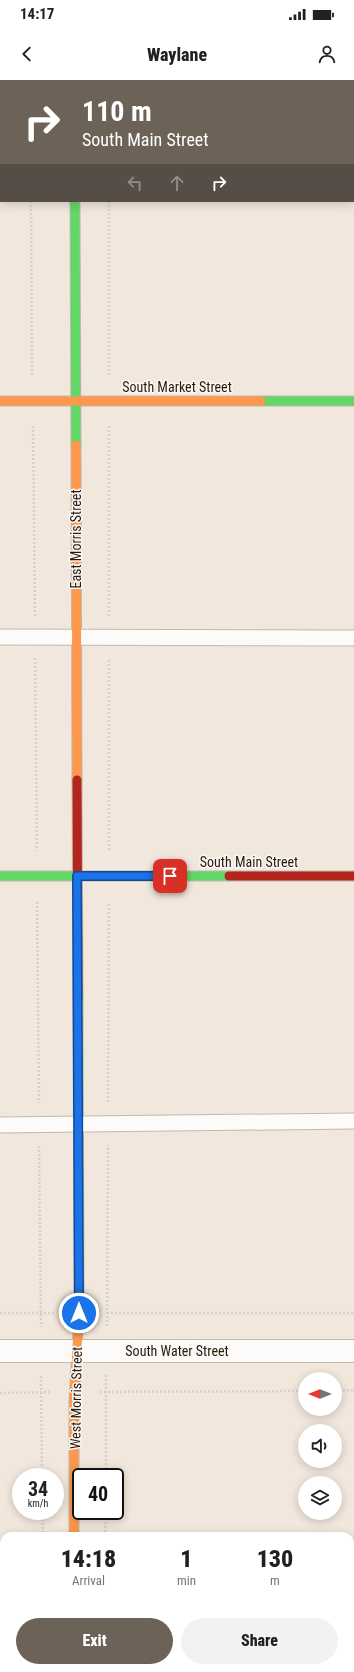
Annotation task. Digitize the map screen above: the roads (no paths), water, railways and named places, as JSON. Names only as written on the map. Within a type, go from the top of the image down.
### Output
[{"type":"street","name":"East Morris Street","points":[[75,202],[77,876]]},
{"type":"street","name":"South Market Street","points":[[0,401],[354,401]]},
{"type":"street","name":"South Main Street","points":[[0,876],[354,876]]},
{"type":"street","name":"West Morris Street","points":[[74,1532],[75,1392],[79,1313],[77,876]]},
{"type":"street","name":"South Water Street","points":[[0,1352],[354,1351]]},
{"type":"lane","points":[[0,638],[354,638]]},
{"type":"lane","points":[[0,1124],[354,1121]]}]
